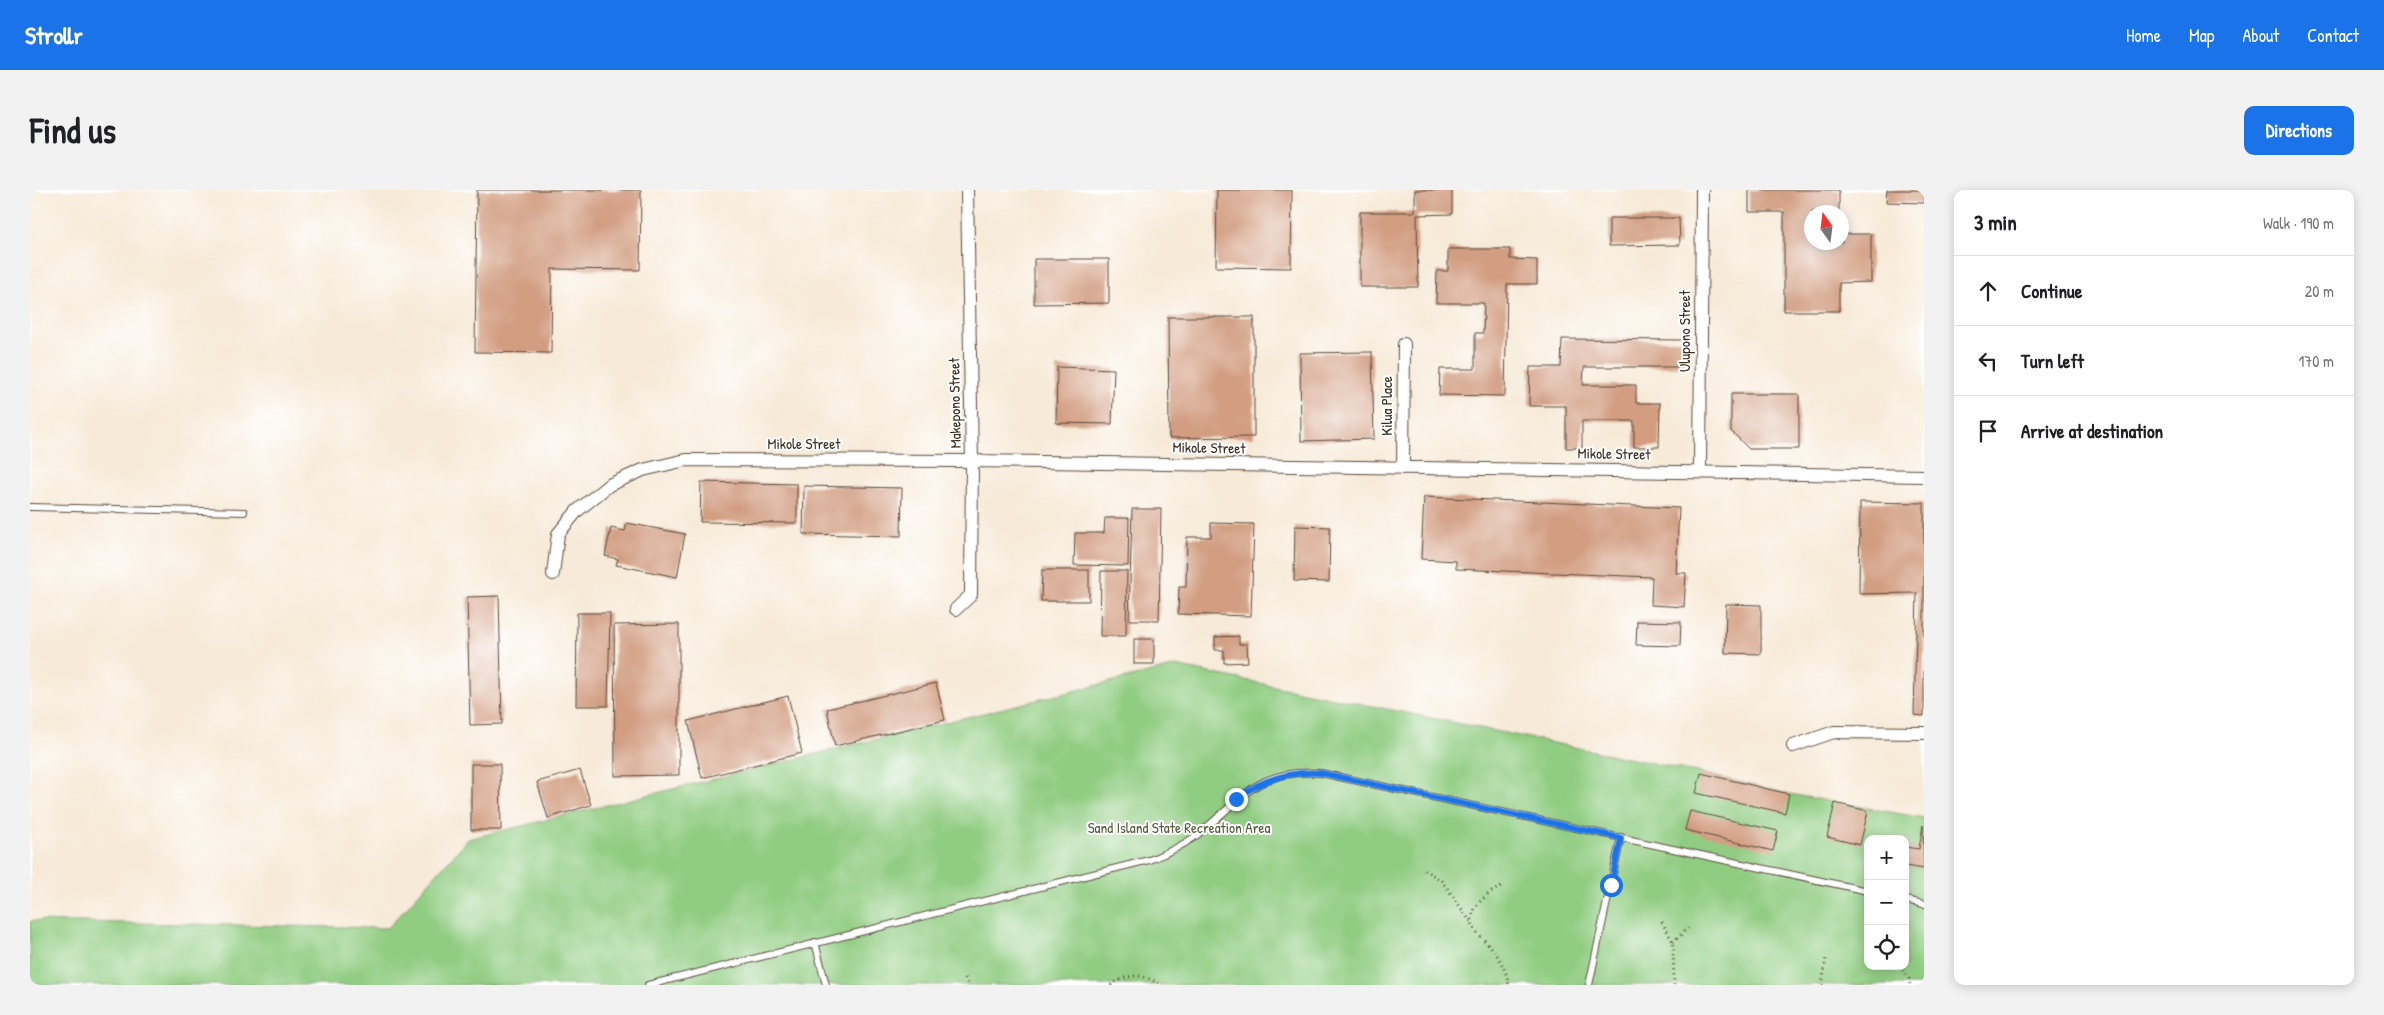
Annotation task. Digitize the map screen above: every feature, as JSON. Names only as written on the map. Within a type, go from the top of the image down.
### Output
[{"type":"street","name":"Makepono Street","points":[[956,609],[971,595],[972,461],[967,190]]},
{"type":"street","name":"Ulupono Street","points":[[1700,472],[1702,190]]},
{"type":"street","name":"Kilua Place","points":[[1403,468],[1404,344]]},
{"type":"street","name":"Mikole Street","points":[[553,574],[558,534],[577,511],[609,485],[642,470],[686,460],[972,461],[1924,476]]},
{"type":"street","points":[[1793,746],[1834,732],[1924,734]]},
{"type":"lane","points":[[30,507],[244,512]]},
{"type":"lane","points":[[648,985],[1149,860],[1193,838],[1236,799],[1259,784],[1296,773],[1321,773],[1864,891]]},
{"type":"lane","points":[[1589,985],[1621,838]]},
{"type":"lane","points":[[1909,901],[1924,904]]},
{"type":"lane","points":[[815,942],[826,985]]},
{"type":"path","points":[[1424,870],[1440,879],[1447,888],[1472,925],[1498,957],[1509,985]]},
{"type":"path","points":[[1472,925],[1472,916],[1480,902],[1501,887]]},
{"type":"path","points":[[1662,922],[1674,942],[1674,985]]},
{"type":"path","points":[[1674,942],[1688,928]]},
{"type":"path","points":[[1822,985],[1826,958]]},
{"type":"path","points":[[1902,970],[1910,985]]},
{"type":"path","points":[[1111,985],[1124,977],[1136,975],[1161,985]]},
{"type":"path","points":[[965,978],[969,985]]},
{"type":"green space","name":"Sand Island State Recreation Area","points":[[1176,666],[1701,773],[1789,794],[1924,818],[1924,985],[30,985],[30,921],[388,928],[468,839]]},
{"type":"building","points":[[477,190],[641,190],[640,270],[552,269],[551,353],[475,352]]},
{"type":"building","points":[[1217,190],[1292,190],[1291,268],[1216,267]]},
{"type":"building","points":[[1415,190],[1452,190],[1452,214],[1417,215],[1418,287],[1360,287],[1360,212],[1415,212]]},
{"type":"building","points":[[1749,190],[1839,190],[1839,205],[1804,205],[1804,250],[1849,250],[1849,234],[1871,234],[1871,282],[1839,283],[1839,311],[1784,311],[1784,212],[1749,212]]},
{"type":"building","points":[[1887,190],[1924,190],[1924,203],[1886,202]]},
{"type":"building","points":[[1609,218],[1679,218],[1680,245],[1609,246]]},
{"type":"building","points":[[1448,249],[1510,249],[1510,259],[1537,260],[1537,284],[1507,284],[1505,396],[1439,395],[1440,369],[1475,369],[1475,333],[1483,333],[1484,303],[1436,303],[1437,271],[1448,271]]},
{"type":"building","points":[[1034,259],[1109,259],[1109,303],[1034,304]]},
{"type":"building","points":[[1168,317],[1254,317],[1254,437],[1169,438]]},
{"type":"building","points":[[1562,339],[1683,340],[1683,367],[1584,367],[1583,385],[1636,385],[1636,403],[1660,403],[1659,447],[1634,447],[1634,421],[1582,421],[1582,448],[1566,448],[1566,406],[1529,406],[1530,367],[1561,367]]},
{"type":"building","points":[[1372,352],[1374,439],[1301,441],[1300,353]]},
{"type":"building","points":[[1057,367],[1114,369],[1112,424],[1056,423]]},
{"type":"building","points":[[1731,394],[1799,394],[1799,449],[1749,449],[1731,431]]},
{"type":"building","points":[[701,482],[797,484],[797,523],[700,522]]},
{"type":"building","points":[[804,486],[902,488],[901,536],[803,534]]},
{"type":"building","points":[[1424,497],[1679,508],[1676,573],[1686,573],[1684,607],[1651,605],[1652,577],[1456,569],[1456,561],[1421,559]]},
{"type":"building","points":[[1860,502],[1924,503],[1924,716],[1914,715],[1917,593],[1859,594]]},
{"type":"building","points":[[1132,509],[1161,509],[1159,620],[1129,620]]},
{"type":"building","points":[[1105,518],[1129,518],[1128,566],[1074,565],[1075,533],[1104,533]]},
{"type":"building","points":[[627,523],[685,534],[677,577],[616,565],[618,559],[605,556],[611,528],[625,531]]},
{"type":"building","points":[[1211,523],[1254,524],[1251,616],[1178,614],[1179,587],[1186,587],[1187,537],[1211,537]]},
{"type":"building","points":[[1295,526],[1330,527],[1329,582],[1294,581]]},
{"type":"building","points":[[1042,570],[1089,570],[1089,601],[1041,601]]},
{"type":"building","points":[[1101,571],[1127,571],[1126,636],[1100,636]]},
{"type":"building","points":[[499,596],[502,724],[470,725],[467,597]]},
{"type":"building","points":[[1726,604],[1761,605],[1761,654],[1725,653]]},
{"type":"building","points":[[577,613],[610,613],[608,706],[576,706]]},
{"type":"building","points":[[1637,621],[1681,622],[1680,646],[1636,645]]},
{"type":"building","points":[[679,624],[679,775],[615,776],[614,625]]},
{"type":"building","points":[[1239,636],[1239,644],[1247,644],[1248,662],[1224,663],[1224,650],[1215,650],[1215,637]]},
{"type":"building","points":[[1134,639],[1154,639],[1154,664],[1134,664]]},
{"type":"building","points":[[936,683],[945,720],[835,746],[827,709]]},
{"type":"building","points":[[788,696],[802,753],[702,778],[688,721]]},
{"type":"building","points":[[471,764],[500,764],[501,830],[471,830]]},
{"type":"building","points":[[580,770],[591,805],[548,818],[537,782]]},
{"type":"building","points":[[1701,773],[1789,794],[1785,813],[1696,793]]},
{"type":"building","points":[[1835,803],[1868,811],[1860,845],[1827,837]]},
{"type":"building","points":[[1690,811],[1778,831],[1773,851],[1685,830]]},
{"type":"building","points":[[1923,825],[1924,869],[1909,867],[1909,848],[1919,849]]},
{"type":"route","points":[[1236,799],[1271,778],[1296,773],[1321,773],[1621,838],[1611,885]]}]
